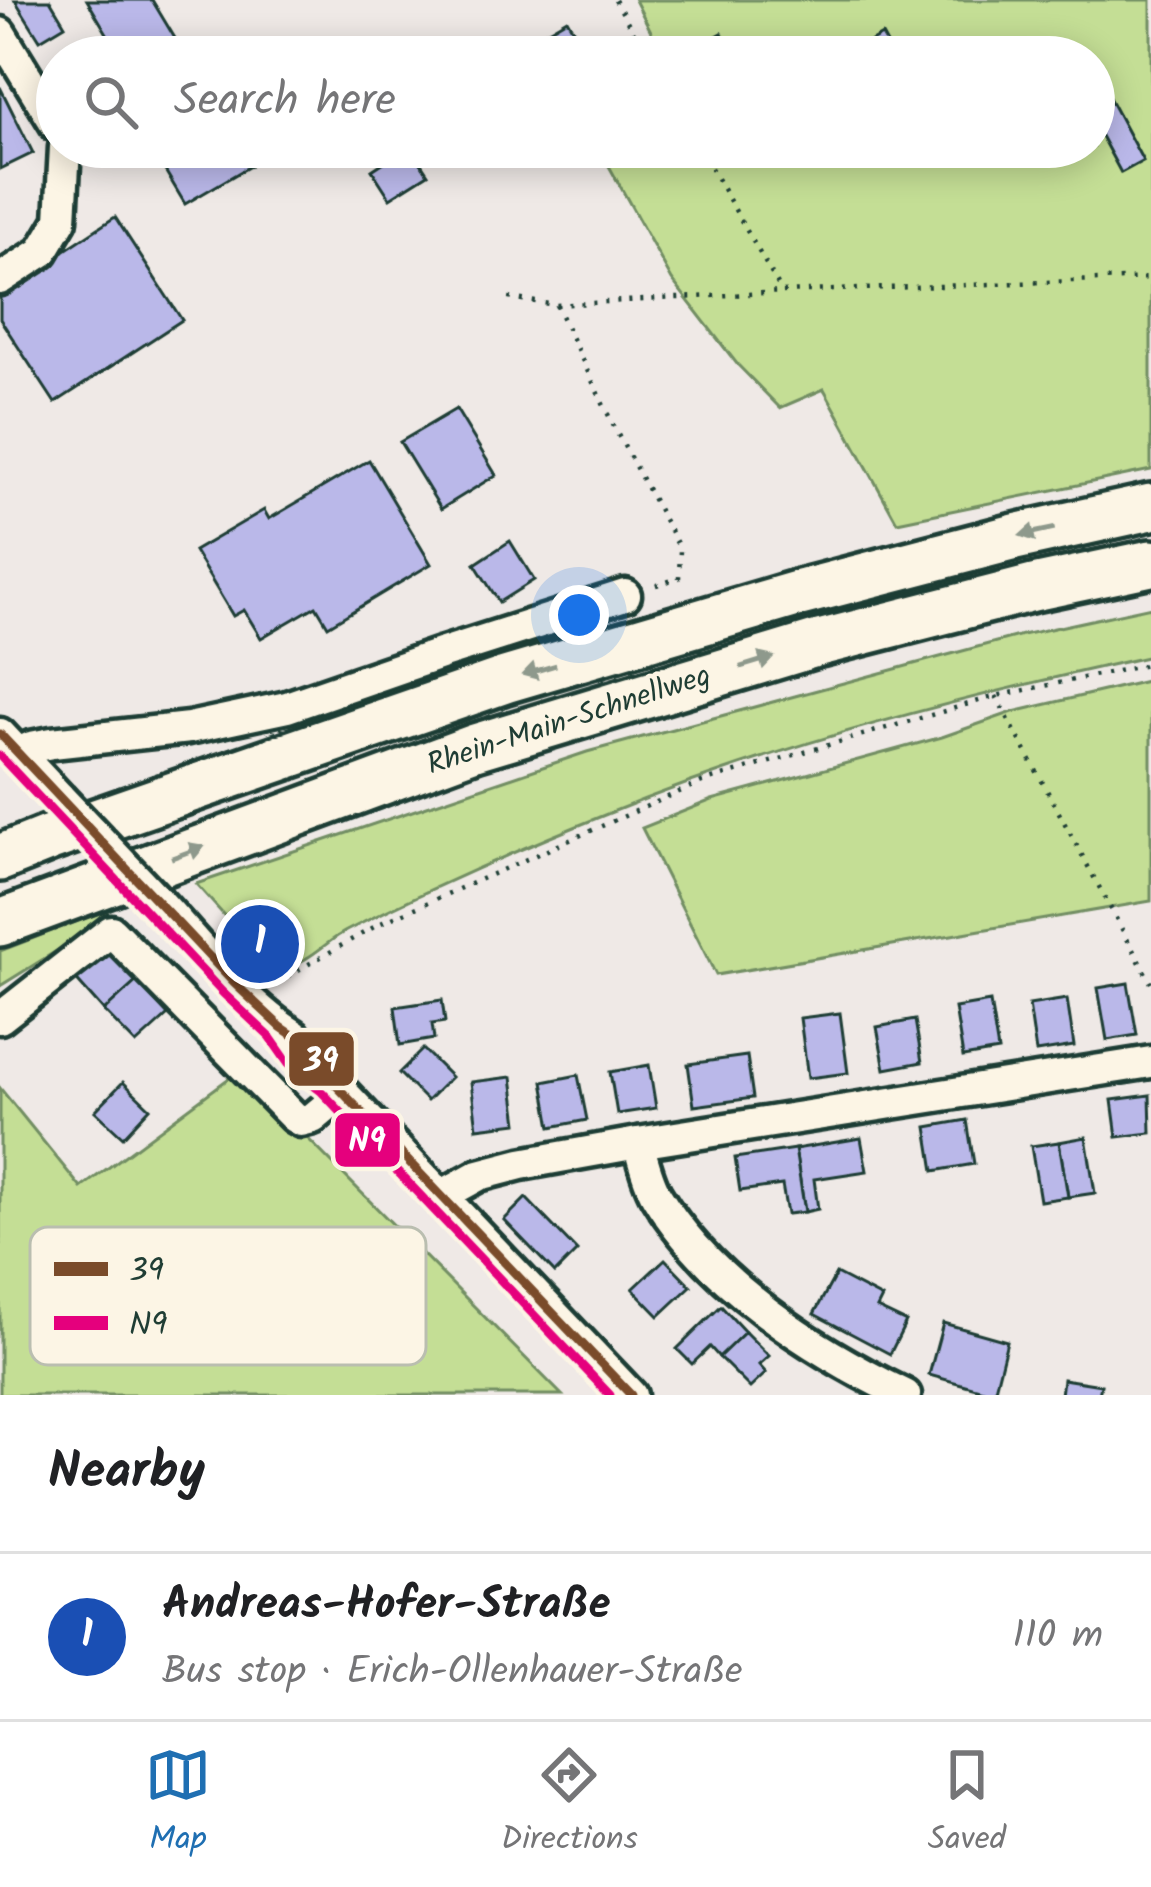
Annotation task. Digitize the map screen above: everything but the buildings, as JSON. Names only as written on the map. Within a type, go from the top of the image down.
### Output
[{"type":"highway","name":"Rhein-Main-Schnellweg","points":[[0,858],[505,680],[800,593],[1151,507]]},
{"type":"highway","name":"Rhein-Main-Schnellweg","points":[[0,923],[475,747],[820,643],[1151,563]]},
{"type":"street","points":[[0,33],[36,92]]},
{"type":"street","points":[[0,278],[42,252],[62,220],[64,168]]},
{"type":"street","points":[[9,744],[39,745],[189,728],[287,707],[625,596]]},
{"type":"street","points":[[9,744],[281,1027],[304,1060],[337,1087],[631,1395]]},
{"type":"street","points":[[0,1018],[111,931],[294,1117],[301,1121],[313,1118],[337,1087]]},
{"type":"street","points":[[441,1196],[495,1169],[1151,1062]]},
{"type":"street","points":[[638,1143],[655,1192],[685,1236],[727,1278],[802,1338],[905,1395]]},
{"type":"path","points":[[616,0],[636,36]]},
{"type":"path","points":[[711,168],[782,292]]},
{"type":"path","points":[[508,298],[556,305],[1151,278]]},
{"type":"path","points":[[556,305],[617,433],[680,549],[680,578],[625,596]]},
{"type":"path","points":[[255,1002],[278,980],[381,923],[702,782],[996,696],[1151,664]]},
{"type":"path","points":[[996,696],[1151,983]]},
{"type":"green space","points":[[635,0],[1151,0],[1151,470],[897,522],[824,389],[780,408],[737,364],[672,280],[610,168],[1115,168],[1115,36],[653,36]]},
{"type":"green space","points":[[1151,607],[1151,656],[876,723],[673,788],[444,884],[348,930],[293,964],[285,966],[256,935],[246,940],[196,884],[587,752],[1022,635]]},
{"type":"green space","points":[[1151,680],[1151,901],[716,975],[642,828],[712,800],[942,737],[1013,712]]},
{"type":"green space","points":[[106,910],[111,917],[0,986],[0,951]]},
{"type":"green space","points":[[240,1070],[396,1227],[30,1227],[30,1365],[426,1365],[426,1258],[562,1395],[0,1395],[0,1088],[81,1188]]},
{"type":"transit line","name":"39","points":[[0,734],[234,983],[281,1027],[315,1050],[331,1080],[631,1395]]},
{"type":"transit line","name":"N9","points":[[0,756],[270,1037],[293,1070],[321,1091],[610,1395]]},
{"type":"place","name":"Andreas-Hofer-Straße","points":[[260,944]]}]
